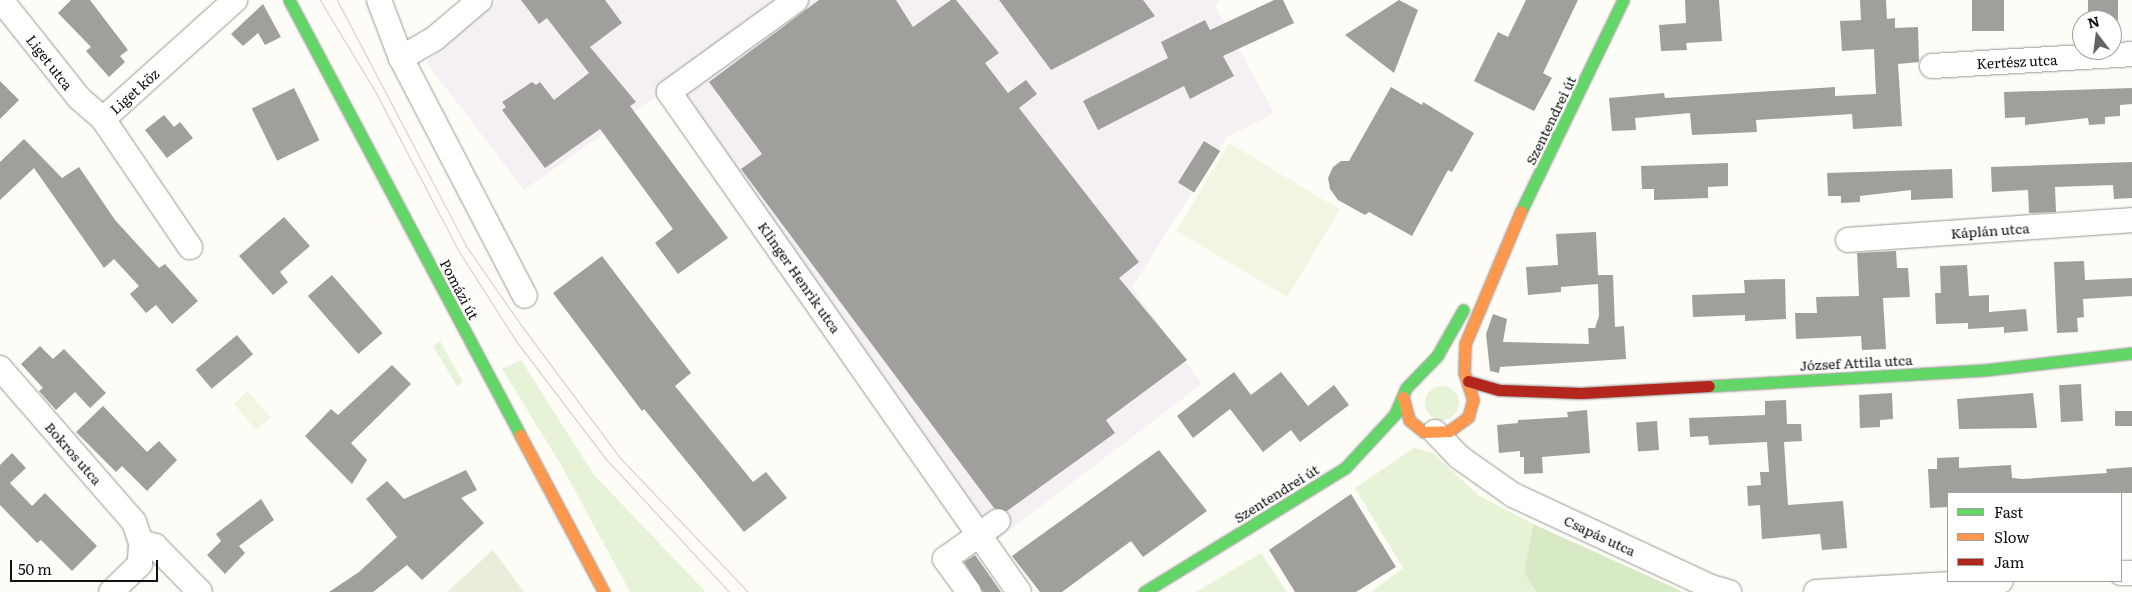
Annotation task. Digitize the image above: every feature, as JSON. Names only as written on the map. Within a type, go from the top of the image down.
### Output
[{"type":"main road","name":"Pomázi út","points":[[289,0],[604,592]]},
{"type":"main road","name":"Szentendrei út","points":[[1501,252],[1623,0]]},
{"type":"main road","points":[[1430,432],[1409,420],[1403,397],[1412,379],[1437,356],[1470,298],[1501,252]]},
{"type":"main road","points":[[1466,420],[1473,400],[1466,377],[1465,344],[1501,252]]},
{"type":"main road","name":"József Attila utca","points":[[1581,393],[1985,370],[2132,352]]},
{"type":"main road","points":[[1424,369],[1447,367],[1466,377],[1500,390],[1581,393]]},
{"type":"main road","points":[[1520,404],[1581,393]]},
{"type":"main road","name":"Szentendrei út","points":[[1144,592],[1345,468],[1395,414],[1403,397]]},
{"type":"main road","points":[[1411,435],[1449,431],[1466,420],[1485,412]]},
{"type":"main road","points":[[1345,468],[1379,451]]},
{"type":"street","name":"Liget utca","points":[[1,0],[79,98],[103,119]]},
{"type":"street","name":"Liget köz","points":[[190,247],[103,119],[235,0]]},
{"type":"street","points":[[379,0],[401,58],[525,296]]},
{"type":"street","points":[[401,58],[434,39],[480,0]]},
{"type":"street","name":"Klinger Henrik utca","points":[[796,0],[669,92],[1019,592]]},
{"type":"street","name":"Kertész utca","points":[[1932,66],[2132,54]]},
{"type":"street","name":"Káplán utca","points":[[1848,240],[2132,220]]},
{"type":"street","name":"Bokros utca","points":[[0,368],[134,522],[141,542]]},
{"type":"street","name":"Csapás utca","points":[[1466,420],[1465,445],[1477,468]]},
{"type":"street","name":"Csapás utca","points":[[1430,432],[1460,457],[1513,494],[1711,588],[1729,592]]},
{"type":"street","points":[[969,592],[945,559],[998,521]]},
{"type":"street","points":[[111,592],[140,564],[141,542],[155,546],[200,592]]},
{"type":"street","points":[[1816,592],[1984,582]]},
{"type":"shaded area","points":[[498,0],[1220,0],[1215,5],[1274,113],[1227,137],[1132,287],[1202,384],[995,541],[670,87],[524,190],[426,62]]},
{"type":"green space","points":[[1229,143],[1340,209],[1287,297],[1176,230]]},
{"type":"green space","points":[[440,341],[463,382],[457,386],[433,346]]},
{"type":"green space","points":[[521,360],[594,475],[706,592],[630,592],[561,465],[502,369]]},
{"type":"green space","points":[[1442,386],[1454,391],[1459,403],[1454,415],[1442,420],[1430,415],[1425,403],[1430,391]]},
{"type":"green space","points":[[248,391],[270,418],[256,430],[233,403]]},
{"type":"green space","points":[[1414,448],[1433,453],[1478,495],[1533,524],[1524,573],[1536,592],[1371,592],[1403,568],[1355,488]]},
{"type":"green space","points":[[1533,524],[1682,592],[1536,592],[1524,573]]},
{"type":"green space","points":[[493,550],[524,592],[447,592]]},
{"type":"green space","points":[[1261,553],[1287,592],[1196,592]]},
{"type":"building","points":[[71,0],[90,0],[128,50],[120,56],[125,62],[109,77],[86,51],[91,47],[58,13]]},
{"type":"building","points":[[521,0],[605,0],[622,23],[590,47],[636,102],[630,106],[728,238],[678,274],[655,243],[673,229],[600,129],[545,168],[502,110],[506,107],[502,102],[532,82],[536,85],[540,82],[554,100],[589,73],[547,18],[539,24]]},
{"type":"building","points":[[819,0],[896,0],[913,27],[951,0],[956,0],[999,53],[985,63],[1008,93],[1026,80],[1037,94],[1019,108],[1139,262],[1119,278],[1187,360],[1106,420],[1115,433],[1007,511],[994,508],[741,169],[762,154],[709,82]]},
{"type":"building","points":[[999,0],[1143,0],[1155,16],[1051,70]]},
{"type":"building","points":[[1274,0],[1283,0],[1294,23],[1223,56],[1234,76],[1190,99],[1184,86],[1098,130],[1083,101],[1168,58],[1161,42],[1205,20],[1210,30]]},
{"type":"building","points":[[1399,0],[1418,10],[1394,73],[1345,35]]},
{"type":"building","points":[[1526,0],[1578,0],[1543,73],[1552,78],[1534,111],[1474,81],[1498,32],[1508,37]]},
{"type":"building","points":[[1685,0],[1719,0],[1722,41],[1686,43],[1687,50],[1661,51],[1659,25],[1686,23]]},
{"type":"building","points":[[1860,0],[1886,0],[1887,19],[1895,18],[1895,28],[1918,27],[1919,62],[1898,64],[1902,126],[1853,129],[1852,114],[1756,120],[1757,132],[1692,135],[1690,113],[1635,118],[1636,130],[1612,131],[1609,98],[1664,93],[1665,98],[1835,87],[1835,96],[1876,94],[1874,49],[1842,51],[1840,21],[1861,20]]},
{"type":"building","points":[[1972,0],[2004,0],[2004,31],[1972,31]]},
{"type":"building","points":[[2088,0],[2118,0],[2118,10],[2088,10]]},
{"type":"building","points":[[263,4],[281,37],[265,45],[258,33],[243,46],[231,34]]},
{"type":"building","points":[[0,81],[19,100],[0,119]]},
{"type":"building","points":[[1391,87],[1422,105],[1423,102],[1474,133],[1452,172],[1448,170],[1412,236],[1369,212],[1365,215],[1338,200],[1330,189],[1328,178],[1333,167],[1341,161],[1349,161]]},
{"type":"building","points":[[294,88],[319,140],[277,161],[252,109]]},
{"type":"building","points":[[2132,88],[2132,104],[2120,105],[2120,116],[2105,117],[2105,124],[2089,125],[2088,118],[2025,125],[2025,117],[2005,118],[2004,92]]},
{"type":"building","points":[[164,115],[174,127],[180,122],[193,138],[167,158],[145,130]]},
{"type":"building","points":[[24,139],[62,178],[79,167],[115,220],[159,268],[165,264],[198,301],[172,324],[156,305],[146,313],[130,294],[139,286],[114,259],[104,268],[34,168],[0,200],[0,162]]},
{"type":"building","points":[[1204,141],[1220,151],[1194,193],[1178,183]]},
{"type":"building","points":[[2132,162],[2132,198],[2114,199],[2113,185],[2055,187],[2056,212],[2029,213],[2028,190],[1992,192],[1991,167]]},
{"type":"building","points":[[1728,163],[1728,186],[1708,187],[1708,198],[1654,200],[1654,189],[1642,189],[1641,166]]},
{"type":"building","points":[[1952,169],[1953,198],[1911,200],[1911,190],[1860,196],[1860,202],[1841,203],[1841,196],[1828,196],[1827,173]]},
{"type":"building","points":[[284,217],[310,246],[280,272],[288,282],[273,295],[239,256]]},
{"type":"building","points":[[1596,232],[1598,275],[1613,275],[1615,327],[1624,326],[1626,359],[1500,367],[1499,373],[1490,371],[1486,334],[1493,314],[1507,319],[1503,342],[1589,344],[1588,328],[1595,328],[1599,316],[1598,284],[1561,287],[1561,292],[1528,295],[1526,267],[1558,265],[1556,234]]},
{"type":"building","points":[[1896,251],[1897,268],[1908,268],[1910,297],[1883,298],[1886,349],[1862,350],[1861,336],[1796,339],[1795,313],[1817,313],[1816,297],[1859,296],[1857,253]]},
{"type":"building","points":[[602,256],[691,373],[675,386],[753,482],[766,472],[787,498],[744,532],[644,409],[642,411],[553,293]]},
{"type":"building","points":[[2084,261],[2085,280],[2132,278],[2132,296],[2083,299],[2084,317],[2077,318],[2078,332],[2057,333],[2054,262]]},
{"type":"building","points":[[1967,265],[1969,296],[1989,295],[1989,312],[2026,309],[2028,331],[2004,333],[2004,327],[1968,329],[1968,323],[1936,324],[1935,293],[1941,293],[1940,266]]},
{"type":"building","points":[[332,275],[383,333],[358,354],[308,296]]},
{"type":"building","points":[[1785,279],[1786,319],[1745,321],[1745,315],[1693,317],[1692,295],[1745,293],[1744,280]]},
{"type":"building","points":[[237,335],[253,354],[212,389],[196,370]]},
{"type":"building","points":[[40,346],[53,359],[64,349],[106,393],[90,408],[75,392],[56,410],[39,391],[43,388],[21,364]]},
{"type":"building","points":[[392,365],[411,384],[351,443],[367,460],[352,484],[305,436],[331,409],[338,415]]},
{"type":"building","points":[[1234,372],[1251,395],[1281,372],[1308,406],[1334,385],[1349,405],[1300,442],[1291,430],[1263,452],[1230,409],[1193,438],[1177,416]]},
{"type":"building","points":[[2081,384],[2083,421],[2061,422],[2059,385]]},
{"type":"building","points":[[1892,393],[1893,419],[1880,420],[1880,427],[1860,428],[1859,395]]},
{"type":"building","points":[[2033,393],[2037,428],[1959,429],[1957,399]]},
{"type":"building","points":[[1786,400],[1787,424],[1801,424],[1802,441],[1784,442],[1788,505],[1843,501],[1847,548],[1822,550],[1820,534],[1762,539],[1760,505],[1748,506],[1747,486],[1761,485],[1760,472],[1769,472],[1767,442],[1709,445],[1708,436],[1690,437],[1689,418],[1765,415],[1765,401]]},
{"type":"building","points":[[103,406],[147,452],[159,441],[177,460],[147,491],[122,466],[116,472],[76,432]]},
{"type":"building","points":[[1587,410],[1590,453],[1542,457],[1543,473],[1524,474],[1524,457],[1520,457],[1520,451],[1499,453],[1497,425],[1518,423],[1518,420],[1568,417],[1567,412]]},
{"type":"building","points":[[2115,411],[2132,411],[2132,426],[2115,426]]},
{"type":"building","points":[[1657,421],[1659,450],[1638,451],[1636,422]]},
{"type":"building","points":[[1159,450],[1207,511],[1143,557],[1131,541],[1062,592],[1040,592],[1012,556]]},
{"type":"building","points":[[12,453],[26,468],[10,483],[32,506],[45,493],[97,546],[72,571],[41,540],[37,543],[0,505],[0,465]]},
{"type":"building","points":[[1959,457],[1959,468],[2011,465],[2012,478],[2022,479],[2107,473],[2106,469],[2132,467],[2132,493],[1947,492],[1947,507],[1930,508],[1928,469],[1937,469],[1937,458]]},
{"type":"building","points":[[466,470],[477,490],[461,498],[484,523],[422,580],[407,565],[373,592],[329,592],[359,572],[397,537],[366,499],[387,481],[404,499]]},
{"type":"building","points":[[1351,494],[1396,567],[1356,592],[1295,592],[1269,550]]},
{"type":"building","points":[[261,499],[274,520],[239,546],[245,553],[225,574],[207,555],[221,541],[216,534]]},
{"type":"building","points":[[975,555],[1001,592],[983,592],[964,562]]},
{"type":"tram line","points":[[320,0],[376,93],[458,250],[516,341],[606,459],[729,592]]},
{"type":"tram line","points":[[337,0],[466,246],[521,325],[621,459],[748,592]]},
{"type":"traffic: fast","points":[[289,0],[520,435]]},
{"type":"traffic: fast","points":[[1521,211],[1623,0]]},
{"type":"traffic: fast","points":[[1144,592],[1345,468],[1395,414],[1406,388],[1437,356],[1463,310]]},
{"type":"traffic: fast","points":[[1709,386],[1985,370],[2132,353]]},
{"type":"traffic: slow","points":[[1403,397],[1409,420],[1424,432],[1449,431],[1468,417],[1473,400],[1464,373],[1465,344],[1521,211]]},
{"type":"traffic: slow","points":[[520,435],[604,592]]},
{"type":"traffic: jam","points":[[1468,381],[1500,390],[1581,393],[1709,386]]}]
